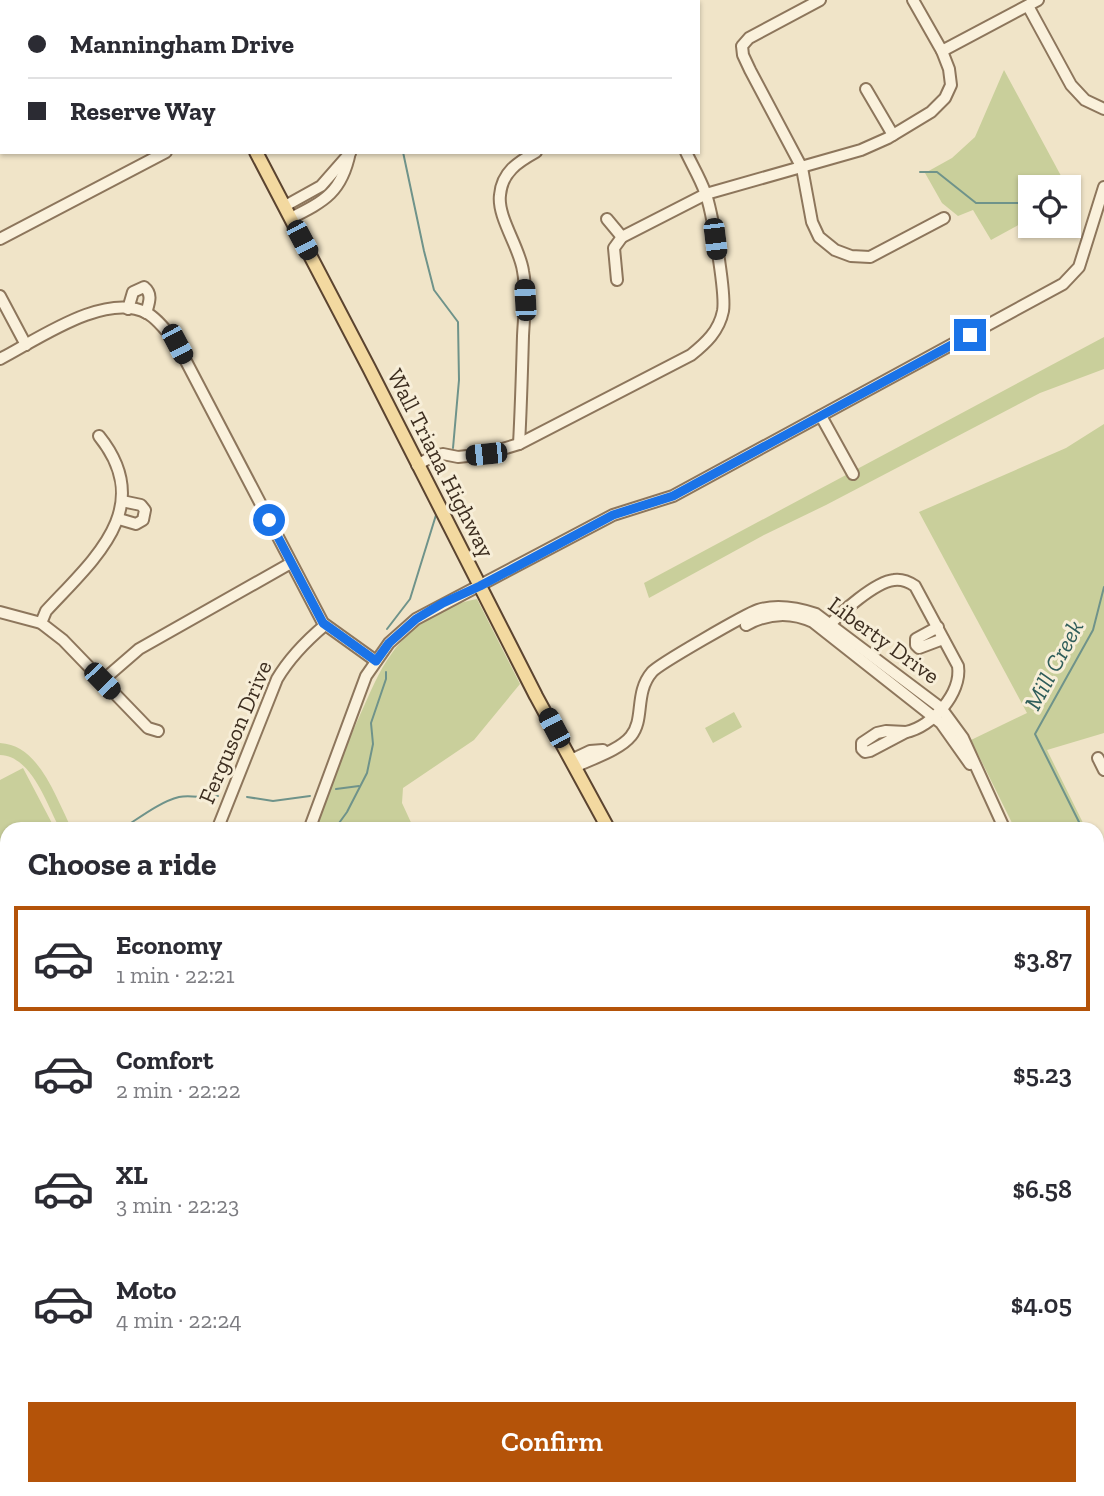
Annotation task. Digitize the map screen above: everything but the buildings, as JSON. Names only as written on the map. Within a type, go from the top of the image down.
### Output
[{"type":"main road","name":"Wall Triana Highway","points":[[257,154],[605,822]]},
{"type":"street","points":[[820,0],[749,38],[742,46],[743,55],[802,168],[810,215],[819,237],[835,250],[851,256],[870,257],[944,218]]},
{"type":"street","points":[[617,280],[614,248],[622,237],[706,194],[861,150],[931,112],[945,98],[951,85],[949,69],[942,51],[913,0]]},
{"type":"street","points":[[942,51],[1033,3],[1071,85],[1085,100],[1104,109]]},
{"type":"street","points":[[866,89],[893,135]]},
{"type":"street","points":[[0,239],[162,154]]},
{"type":"street","points":[[288,212],[321,186],[348,154]]},
{"type":"street","points":[[519,444],[525,300],[523,270],[501,213],[499,197],[502,182],[510,169],[533,154]]},
{"type":"street","points":[[417,465],[433,456],[486,454],[519,444],[641,383],[691,355],[709,340],[723,310],[715,239],[706,194],[687,154]]},
{"type":"street","points":[[312,822],[366,676],[389,643],[416,619],[613,515],[673,496],[1069,279],[1081,260],[1104,187]]},
{"type":"street","points":[[607,219],[622,237]]},
{"type":"street","points":[[128,309],[133,292],[144,286],[150,297],[146,313]]},
{"type":"street","points":[[0,296],[26,345]]},
{"type":"street","points":[[0,359],[83,314],[106,308],[146,313],[177,344],[325,625],[376,661]]},
{"type":"street","points":[[821,415],[853,474]]},
{"type":"street","points":[[41,623],[46,611],[103,548],[119,519],[122,501],[120,473],[113,453],[99,436]]},
{"type":"street","points":[[119,519],[136,524],[143,520],[145,515],[141,505],[122,501]]},
{"type":"street","points":[[102,681],[139,649],[291,563]]},
{"type":"street","points":[[827,628],[856,600],[894,580],[915,586],[958,666],[959,673],[952,694],[937,712],[916,730],[906,732]]},
{"type":"street","name":"Liberty Drive","points":[[573,763],[590,751],[609,750],[624,743],[632,735],[643,687],[653,670],[758,610],[800,608],[816,614],[827,628],[937,712],[963,738],[1001,822]]},
{"type":"street","points":[[0,612],[41,623],[63,640],[148,728],[158,731]]},
{"type":"street","name":"Ferguson Drive","points":[[220,822],[277,679],[287,662],[325,625]]},
{"type":"street","points":[[938,628],[916,639],[916,645],[925,648],[943,639]]},
{"type":"street","points":[[1098,758],[1104,770]]},
{"type":"green space","points":[[1004,70],[1061,175],[1018,175],[1018,225],[991,240],[973,210],[958,216],[942,203],[925,173],[952,158],[975,137]]},
{"type":"green space","points":[[1104,337],[1104,369],[1040,393],[764,535],[649,598],[644,583]]},
{"type":"green space","points":[[1104,424],[1104,733],[1047,750],[1083,822],[1012,822],[971,740],[1027,713],[919,512],[1066,448]]},
{"type":"green space","points":[[477,599],[520,684],[474,740],[403,788],[402,803],[411,822],[316,822],[378,675],[392,653],[419,625],[441,611]]},
{"type":"green space","points":[[734,712],[742,727],[713,743],[705,728]]},
{"type":"green space","points":[[0,743],[14,746],[26,753],[45,776],[69,822],[57,822],[30,773],[11,757],[0,755]]},
{"type":"green space","points":[[23,768],[51,822],[0,822],[0,780]]},
{"type":"waterway","points":[[403,154],[434,290],[458,322],[459,380],[453,448]]},
{"type":"waterway","points":[[920,172],[937,172],[976,203],[1018,203]]},
{"type":"waterway","points":[[387,629],[410,599],[436,515]]},
{"type":"waterway","name":"Mill Creek","points":[[1079,822],[1035,734],[1093,630],[1104,587]]},
{"type":"waterway","points":[[340,822],[367,773],[373,744],[371,723],[386,672]]},
{"type":"waterway","points":[[336,789],[359,786]]},
{"type":"waterway","points":[[133,822],[171,799],[184,796],[218,796]]},
{"type":"waterway","points":[[247,797],[273,801],[310,796]]},
{"type":"route","points":[[269,520],[323,623],[376,661],[389,643],[416,619],[443,603],[613,515],[673,496],[970,335]]}]
